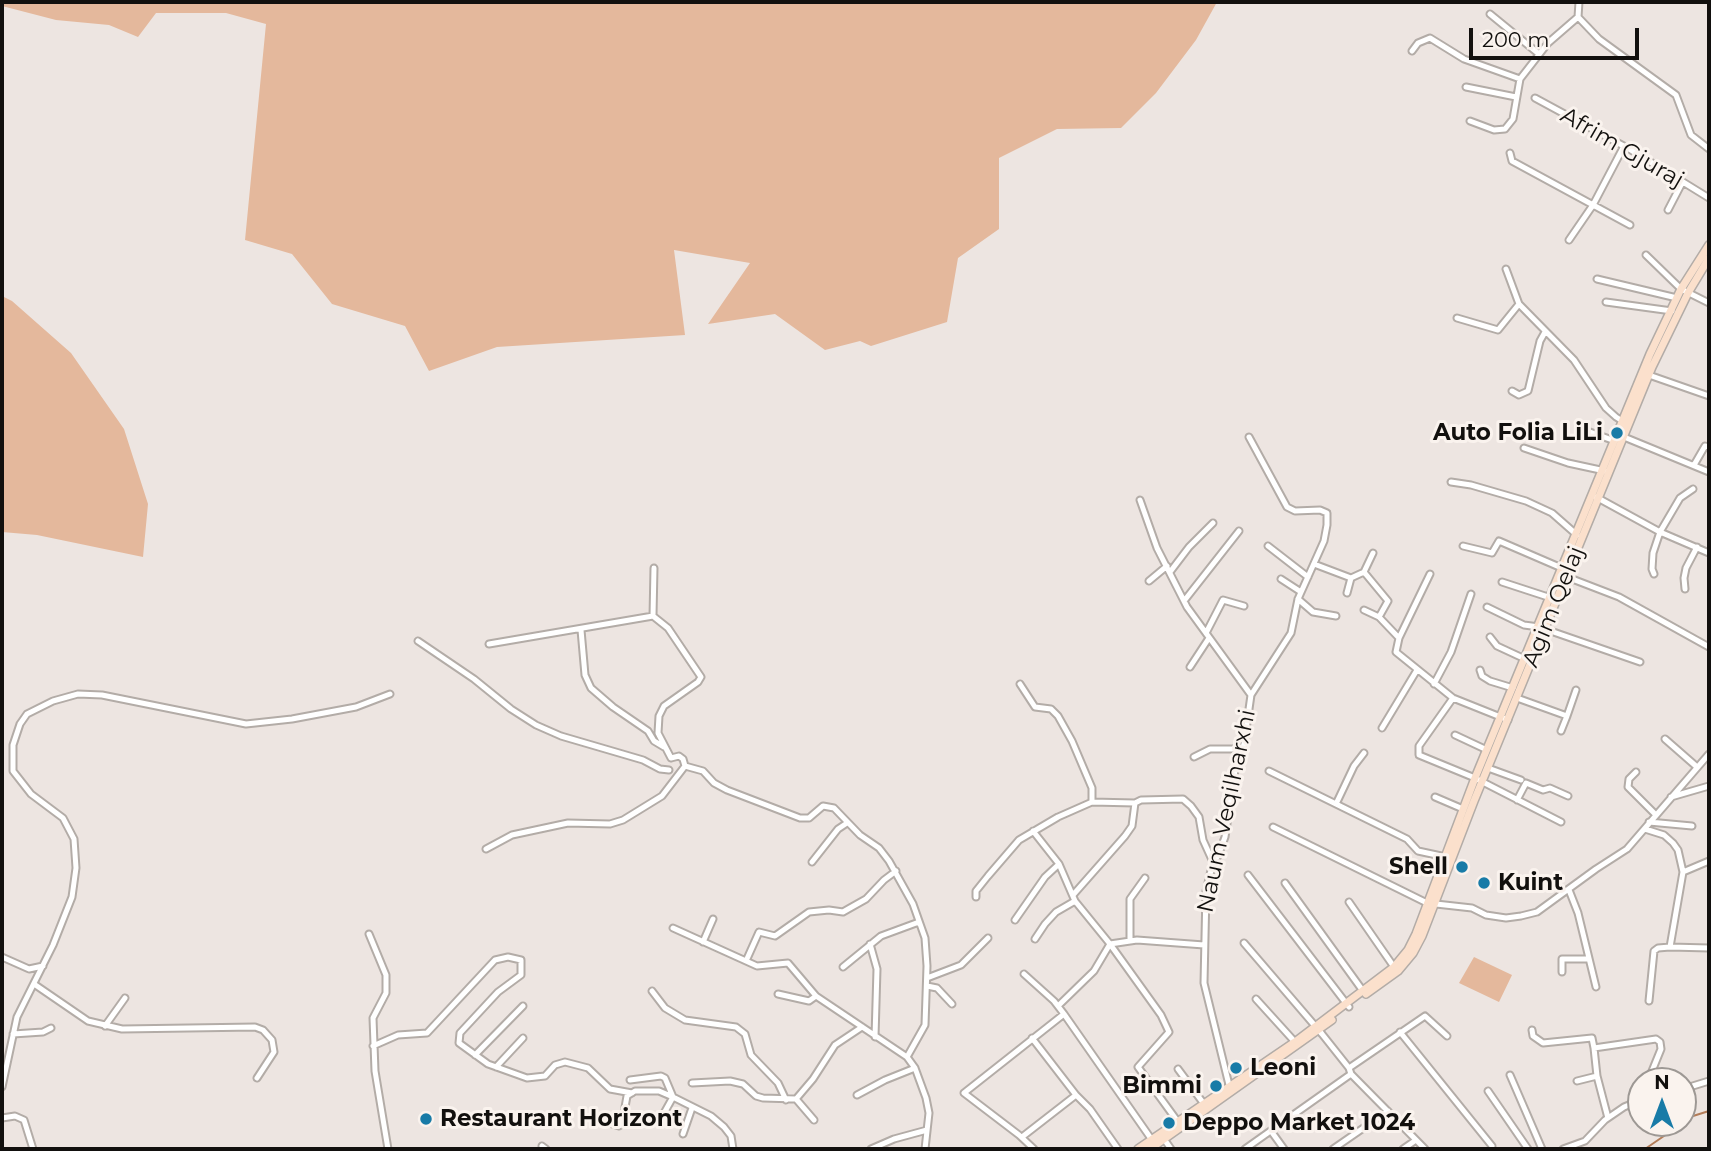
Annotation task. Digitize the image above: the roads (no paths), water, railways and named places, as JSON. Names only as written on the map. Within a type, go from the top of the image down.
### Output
[{"type":"main road","name":"Agim Qelaj","points":[[1430,903],[1478,781],[1487,750],[1517,698],[1542,628],[1606,471],[1615,441],[1626,423],[1674,311],[1709,245]]},
{"type":"main road","name":"Agim Qelaj","points":[[1674,311],[1677,298],[1709,258]]},
{"type":"main road","name":"Agim Qelaj","points":[[1606,471],[1624,437],[1626,423]]},
{"type":"main road","name":"Agim Qelaj","points":[[1478,781],[1488,768],[1513,688],[1542,628],[1550,598],[1566,572]]},
{"type":"main road","name":"Agim Qelaj","points":[[1448,857],[1463,809],[1471,799]]},
{"type":"main road","points":[[1364,993],[1394,967],[1413,941],[1430,903]]},
{"type":"main road","points":[[1138,1149],[1230,1089],[1398,971],[1413,953],[1430,903]]},
{"type":"main road","points":[[1150,1149],[1317,1028]]},
{"type":"street","points":[[1471,121],[1494,130],[1504,129],[1513,119],[1520,79],[1548,43],[1578,16],[1579,2]]},
{"type":"street","points":[[1490,14],[1539,54]]},
{"type":"street","points":[[1578,16],[1600,39],[1676,95],[1691,135],[1709,149]]},
{"type":"street","points":[[1412,51],[1418,43],[1430,38],[1464,58],[1520,79]]},
{"type":"street","points":[[1466,87],[1516,97]]},
{"type":"street","name":"Afrim Gjuraj","points":[[1535,98],[1623,146],[1709,198]]},
{"type":"street","points":[[1569,240],[1593,205],[1623,146]]},
{"type":"street","points":[[1510,153],[1512,160],[1630,225]]},
{"type":"street","points":[[1668,209],[1682,183]]},
{"type":"street","points":[[1646,255],[1684,291],[1709,303]]},
{"type":"street","points":[[1506,270],[1518,304],[1574,360],[1606,408],[1626,423]]},
{"type":"street","points":[[1597,279],[1677,298]]},
{"type":"street","points":[[1606,302],[1674,311]]},
{"type":"street","points":[[1458,318],[1498,330],[1518,304]]},
{"type":"street","points":[[1512,391],[1519,395],[1528,391],[1536,352],[1545,332]]},
{"type":"street","points":[[1646,374],[1709,396]]},
{"type":"street","points":[[1587,430],[1615,441]]},
{"type":"street","points":[[1140,500],[1184,601],[1251,695],[1291,633],[1298,599],[1324,541],[1326,513],[1320,510],[1295,511],[1287,508],[1250,437]]},
{"type":"street","points":[[1624,437],[1709,472]]},
{"type":"street","points":[[1694,465],[1705,446],[1709,447]]},
{"type":"street","points":[[1524,448],[1568,463],[1606,471]]},
{"type":"street","points":[[1451,482],[1471,485],[1526,502],[1552,513],[1580,536]]},
{"type":"street","points":[[1654,574],[1653,553],[1660,532],[1680,498],[1693,489]]},
{"type":"street","points":[[1596,496],[1660,532],[1709,553]]},
{"type":"street","points":[[1149,581],[1168,569],[1213,523]]},
{"type":"street","points":[[1184,601],[1238,531]]},
{"type":"street","points":[[1463,546],[1492,554],[1499,541],[1619,597],[1709,647]]},
{"type":"street","points":[[1268,546],[1308,576]]},
{"type":"street","points":[[1685,589],[1686,568],[1697,547]]},
{"type":"street","points":[[1314,564],[1351,578],[1364,572],[1374,554]]},
{"type":"street","points":[[653,616],[654,568]]},
{"type":"street","points":[[1364,572],[1388,601],[1379,617]]},
{"type":"street","points":[[1430,574],[1399,638],[1396,652],[1453,698],[1504,719]]},
{"type":"street","points":[[1347,593],[1351,578]]},
{"type":"street","points":[[1280,579],[1301,592]]},
{"type":"street","points":[[1502,582],[1550,598]]},
{"type":"street","points":[[1434,684],[1451,652],[1471,594]]},
{"type":"street","points":[[1298,599],[1313,612],[1336,616]]},
{"type":"street","points":[[1191,667],[1223,600],[1244,606]]},
{"type":"street","name":"Agim Qelaj","points":[[1487,607],[1524,625],[1542,628]]},
{"type":"street","points":[[1364,610],[1379,617],[1399,638]]},
{"type":"street","points":[[489,644],[653,616],[668,628],[701,677],[664,706],[659,716],[658,733],[671,758]]},
{"type":"street","points":[[1542,628],[1640,662]]},
{"type":"street","points":[[581,629],[585,675],[591,688],[648,731],[654,741],[664,747]]},
{"type":"street","name":"Agim Qelaj","points":[[1490,637],[1497,646],[1525,659]]},
{"type":"street","points":[[418,641],[536,725],[590,746],[679,773]]},
{"type":"street","points":[[1382,728],[1417,670]]},
{"type":"street","name":"Agim Qelaj","points":[[1480,670],[1482,676],[1490,681],[1513,688]]},
{"type":"street","points":[[1020,684],[1035,707],[1051,709],[1058,716],[1092,788],[1092,802]]},
{"type":"street","points":[[1561,730],[1576,690]]},
{"type":"street","points":[[2,1087],[17,1017],[43,966],[72,897],[77,861],[76,847],[64,818],[31,794],[13,771],[13,745],[20,724],[34,709],[78,694],[103,695],[246,724],[356,707],[390,694]]},
{"type":"street","name":"Naum Veqilharxhi","points":[[1230,1089],[1204,983],[1206,891],[1213,862],[1225,837],[1235,770],[1242,749],[1251,695]]},
{"type":"street","points":[[1453,698],[1419,746],[1419,755],[1561,821]]},
{"type":"street","points":[[1517,698],[1567,716]]},
{"type":"street","points":[[1455,735],[1487,750]]},
{"type":"street","points":[[1665,739],[1697,767]]},
{"type":"street","points":[[1194,757],[1210,749],[1242,749]]},
{"type":"street","points":[[1336,804],[1354,766],[1364,753]]},
{"type":"street","points":[[1273,827],[1430,903],[1472,908],[1486,915],[1506,918],[1537,912],[1628,849],[1648,822],[1709,754]]},
{"type":"street","points":[[669,769],[671,758],[679,756],[685,766]]},
{"type":"street","points":[[486,849],[512,835],[559,825],[610,824],[623,820],[662,796],[685,766]]},
{"type":"street","points":[[685,766],[703,771],[714,783],[727,790],[800,818],[809,818],[828,805],[860,835],[879,848],[896,871],[913,904],[925,938],[925,1025],[907,1057]]},
{"type":"street","points":[[1488,768],[1521,780]]},
{"type":"street","points":[[1269,771],[1408,839],[1418,851],[1448,857]]},
{"type":"street","points":[[1636,772],[1629,779],[1628,787],[1656,814]]},
{"type":"street","points":[[1517,800],[1526,783],[1542,790],[1550,788],[1568,796]]},
{"type":"street","points":[[1671,797],[1709,786]]},
{"type":"street","points":[[1435,797],[1463,809]]},
{"type":"street","points":[[976,897],[976,891],[1019,840],[1092,802],[1135,803],[1141,800],[1183,799],[1199,817],[1203,840],[1213,862]]},
{"type":"street","points":[[1035,939],[1056,912],[1074,898],[1125,836],[1132,826],[1135,803]]},
{"type":"street","points":[[812,862],[838,829],[847,822]]},
{"type":"street","points":[[1648,822],[1692,826]]},
{"type":"street","points":[[1645,829],[1664,835],[1673,843],[1678,850],[1683,872],[1670,947]]},
{"type":"street","points":[[1033,831],[1059,864],[1074,898],[1161,1015],[1169,1032],[1138,1068],[1178,1122]]},
{"type":"street","points":[[1683,872],[1709,861]]},
{"type":"street","points":[[1015,920],[1045,877],[1059,864]]},
{"type":"street","points":[[747,961],[758,932],[775,936],[808,912],[843,912],[866,899],[896,871]]},
{"type":"street","points":[[1248,875],[1348,1005]]},
{"type":"street","points":[[1130,941],[1131,894],[1145,878]]},
{"type":"street","points":[[1285,883],[1364,993]]},
{"type":"street","points":[[1569,890],[1578,913],[1596,987]]},
{"type":"street","points":[[1349,902],[1394,967]]},
{"type":"street","points":[[703,942],[713,919]]},
{"type":"street","points":[[844,967],[890,930],[919,922]]},
{"type":"street","points":[[673,928],[757,966],[789,963],[816,996],[907,1057],[915,1068],[926,1097],[929,1113],[925,1149]]},
{"type":"street","points":[[369,934],[386,975],[386,993],[373,1018],[373,1046],[388,1149]]},
{"type":"street","points":[[927,978],[961,965],[988,938]]},
{"type":"street","points":[[1110,944],[1130,941],[1204,945]]},
{"type":"street","points":[[1244,943],[1350,1071],[1426,1149]]},
{"type":"street","points":[[870,944],[877,969],[875,1037]]},
{"type":"street","points":[[1058,1006],[1094,971],[1110,944]]},
{"type":"street","points":[[1649,1001],[1654,951],[1670,947],[1709,948]]},
{"type":"street","points":[[2,957],[29,969],[43,966]]},
{"type":"street","points":[[373,1046],[398,1035],[427,1032],[495,960],[508,957],[521,960],[521,975],[498,992],[460,1033],[459,1043],[488,1064],[527,1078],[545,1076],[555,1065],[565,1062],[588,1068],[610,1089],[632,1093],[659,1091],[711,1116],[731,1136],[733,1149]]},
{"type":"street","points":[[1562,972],[1562,959],[1589,959]]},
{"type":"street","points":[[1024,974],[1058,1006],[1152,1140]]},
{"type":"street","points":[[34,984],[88,1021],[106,1026],[169,1030],[255,1027],[269,1035],[274,1046],[272,1058],[257,1078]]},
{"type":"street","points":[[927,986],[937,988],[952,1004]]},
{"type":"street","points":[[652,990],[665,1008],[685,1020],[736,1027],[745,1034],[751,1055],[778,1083],[786,1100]]},
{"type":"street","points":[[778,994],[809,1001],[816,996]]},
{"type":"street","points":[[106,1026],[125,999]]},
{"type":"street","points":[[1256,999],[1295,1042]]},
{"type":"street","points":[[475,1055],[523,1006]]},
{"type":"street","points":[[1034,1149],[964,1093],[1064,1014]]},
{"type":"street","points":[[1245,1149],[1425,1016],[1447,1036]]},
{"type":"street","points":[[692,1083],[730,1081],[743,1084],[759,1097],[796,1099],[835,1045],[862,1027]]},
{"type":"street","points":[[13,1034],[43,1032],[51,1028]]},
{"type":"street","points":[[1532,1030],[1533,1036],[1543,1043],[1592,1038],[1597,1076],[1608,1118]]},
{"type":"street","points":[[1400,1032],[1492,1146]]},
{"type":"street","points":[[496,1067],[523,1038]]},
{"type":"street","points":[[1032,1038],[1090,1109],[1118,1149]]},
{"type":"street","points":[[1594,1048],[1656,1039],[1660,1042],[1661,1049],[1654,1067]]},
{"type":"street","points":[[857,1095],[915,1068]]},
{"type":"street","points":[[1178,1069],[1204,1104]]},
{"type":"street","points":[[1510,1075],[1542,1149]]},
{"type":"street","points":[[1577,1081],[1597,1076]]},
{"type":"street","points":[[630,1080],[664,1077],[673,1097]]},
{"type":"street","points":[[1488,1091],[1528,1149]]},
{"type":"street","points":[[593,1118],[619,1126],[622,1124],[627,1096],[632,1093]]},
{"type":"street","points":[[1022,1137],[1076,1095]]},
{"type":"street","points":[[663,1115],[673,1097]]},
{"type":"street","points":[[796,1099],[814,1120]]},
{"type":"street","points":[[1563,1149],[1585,1141],[1608,1118],[1627,1105]]},
{"type":"street","points":[[683,1134],[692,1108]]},
{"type":"street","points":[[1333,1149],[1388,1111]]},
{"type":"street","points":[[2,1118],[15,1115],[24,1120],[33,1149]]},
{"type":"street","points":[[871,1149],[927,1129]]},
{"type":"street","points":[[1271,1131],[1284,1149]]},
{"type":"street","points":[[1164,1139],[1171,1149]]},
{"type":"street","points":[[1403,1149],[1416,1139]]},
{"type":"waterway","points":[[1645,1149],[1693,1116],[1709,1111]]},
{"type":"place","name":"Auto Folia LiLi","points":[[1617,433]]},
{"type":"place","name":"Shell","points":[[1462,867]]},
{"type":"place","name":"Kuint","points":[[1484,883]]},
{"type":"place","name":"Leoni","points":[[1236,1068]]},
{"type":"place","name":"Bimmi","points":[[1216,1086]]},
{"type":"place","name":"Restaurant Horizont","points":[[426,1119]]},
{"type":"place","name":"Deppo Market 1024","points":[[1169,1123]]}]
